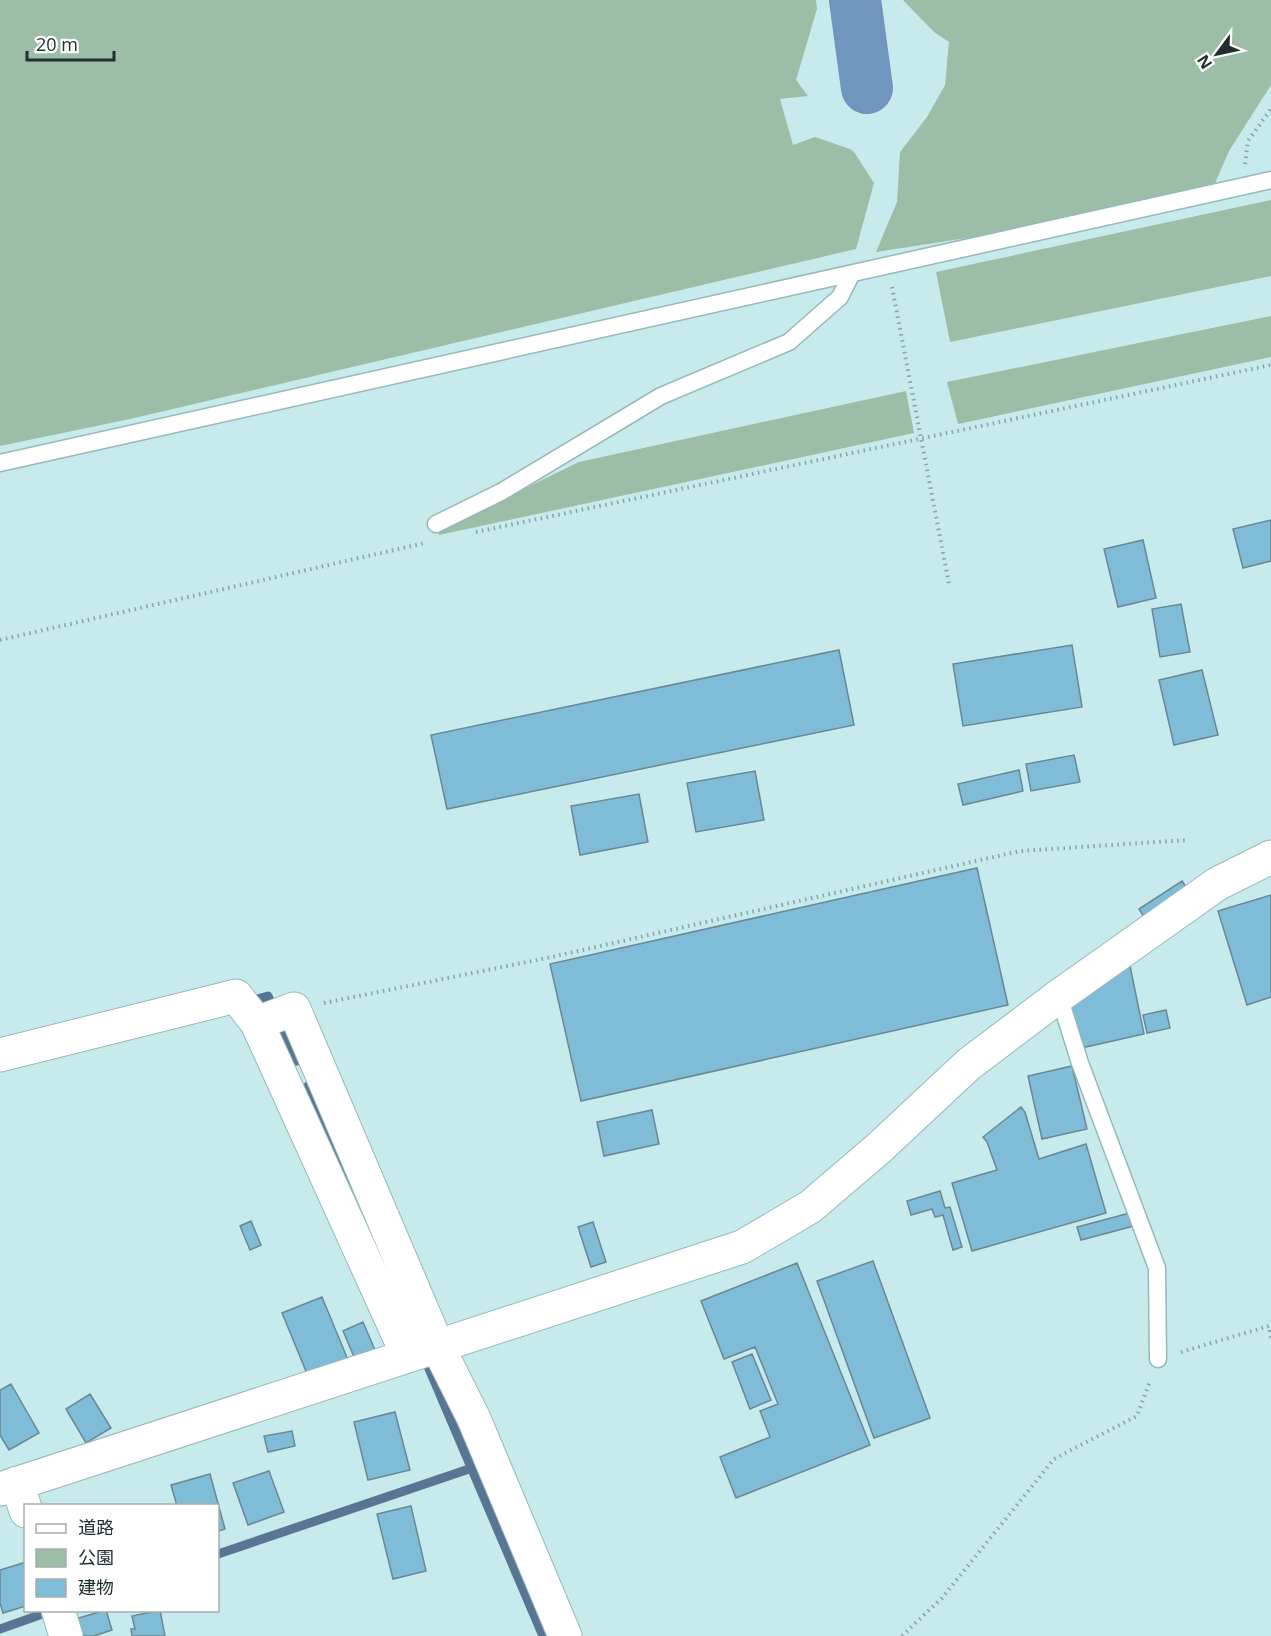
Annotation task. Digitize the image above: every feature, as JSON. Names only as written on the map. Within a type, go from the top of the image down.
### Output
[{"type":"street","points":[[14,1494],[422,1351],[742,1247],[810,1207],[879,1148],[969,1064],[1059,996],[1216,884],[1271,857]]},
{"type":"street","points":[[0,1055],[236,996],[257,1023],[422,1351],[474,1419],[565,1636]]},
{"type":"street","points":[[257,1023],[294,1009],[422,1351]]},
{"type":"street","points":[[58,1612],[66,1636]]},
{"type":"lane","points":[[0,463],[1271,180]]},
{"type":"lane","points":[[436,524],[501,492],[661,396],[789,342],[840,297],[851,274]]},
{"type":"lane","points":[[1059,996],[1080,1063],[1157,1268],[1158,1359]]},
{"type":"path","points":[[1243,186],[1248,141],[1271,109]]},
{"type":"path","points":[[888,266],[949,584]]},
{"type":"path","points":[[472,533],[1271,365]]},
{"type":"path","points":[[0,640],[426,542]]},
{"type":"path","points":[[294,1009],[547,958],[1020,851],[1187,840]]},
{"type":"path","points":[[902,1636],[942,1598],[1054,1459],[1137,1416],[1158,1359],[1269,1326],[1271,1339]]},
{"type":"green space","points":[[0,0],[816,0],[817,9],[796,80],[808,96],[780,99],[793,145],[815,137],[850,149],[874,183],[856,249],[130,419],[0,446]]},
{"type":"green space","points":[[903,0],[1271,0],[1271,85],[1229,151],[1215,183],[999,233],[876,252],[897,202],[900,152],[927,117],[945,85],[949,42],[934,32]]},
{"type":"green space","points":[[1271,200],[1271,276],[950,342],[936,272]]},
{"type":"green space","points":[[1271,316],[1271,357],[958,424],[947,382]]},
{"type":"green space","points":[[906,391],[914,433],[439,535],[437,531],[579,462]]},
{"type":"building","points":[[1271,520],[1271,561],[1243,568],[1233,529]]},
{"type":"building","points":[[1143,540],[1156,598],[1118,607],[1104,549]]},
{"type":"building","points":[[1181,604],[1190,652],[1160,657],[1152,609]]},
{"type":"building","points":[[1072,645],[1082,707],[963,726],[953,664]]},
{"type":"building","points":[[839,650],[854,725],[447,809],[431,735]]},
{"type":"building","points":[[1202,670],[1218,735],[1174,745],[1159,680]]},
{"type":"building","points":[[1074,755],[1080,782],[1031,791],[1026,764]]},
{"type":"building","points":[[1019,770],[1023,791],[963,805],[958,784]]},
{"type":"building","points":[[755,771],[764,820],[696,832],[687,783]]},
{"type":"building","points":[[639,794],[648,842],[580,855],[571,806]]},
{"type":"building","points":[[977,868],[1008,1005],[581,1101],[550,964]]},
{"type":"building","points":[[1182,881],[1189,891],[1146,920],[1139,909]]},
{"type":"building","points":[[1271,895],[1271,997],[1247,1005],[1218,911]]},
{"type":"building","points":[[1128,956],[1144,1034],[1081,1048],[1067,997]]},
{"type":"building","points":[[1166,1010],[1170,1028],[1147,1033],[1143,1015]]},
{"type":"building","points":[[1072,1066],[1087,1129],[1042,1139],[1028,1076]]},
{"type":"building","points":[[1021,1107],[1025,1112],[1039,1159],[1086,1144],[1106,1213],[972,1251],[952,1183],[997,1170],[983,1137]]},
{"type":"building","points":[[652,1110],[659,1144],[604,1156],[597,1122]]},
{"type":"building","points":[[940,1191],[945,1208],[950,1207],[962,1247],[953,1250],[943,1215],[935,1217],[932,1209],[911,1215],[907,1201]]},
{"type":"building","points":[[1130,1213],[1134,1226],[1081,1240],[1077,1227]]},
{"type":"building","points":[[251,1221],[261,1245],[250,1250],[240,1226]]},
{"type":"building","points":[[593,1222],[606,1262],[591,1267],[578,1227]]},
{"type":"building","points":[[873,1261],[930,1418],[874,1438],[817,1281]]},
{"type":"building","points":[[797,1263],[870,1445],[736,1498],[720,1457],[770,1437],[760,1411],[778,1404],[755,1347],[724,1359],[701,1301]]},
{"type":"building","points":[[322,1297],[348,1360],[308,1376],[282,1313]]},
{"type":"building","points":[[363,1322],[375,1350],[355,1359],[343,1331]]},
{"type":"building","points":[[752,1354],[771,1400],[750,1409],[732,1362]]},
{"type":"building","points":[[11,1384],[39,1433],[9,1450],[0,1435],[0,1390]]},
{"type":"building","points":[[90,1394],[111,1428],[86,1443],[66,1409]]},
{"type":"building","points":[[395,1412],[410,1470],[368,1480],[354,1422]]},
{"type":"building","points":[[292,1431],[295,1446],[268,1452],[264,1436]]},
{"type":"building","points":[[269,1471],[284,1512],[248,1525],[233,1483]]},
{"type":"building","points":[[210,1474],[218,1504],[176,1504],[171,1485]]},
{"type":"building","points":[[411,1506],[426,1571],[393,1579],[377,1514]]},
{"type":"building","points":[[219,1507],[225,1529],[219,1531]]},
{"type":"building","points":[[24,1563],[24,1607],[3,1613],[0,1603],[0,1570]]},
{"type":"building","points":[[107,1612],[112,1630],[94,1636],[78,1636],[72,1620]]},
{"type":"building","points":[[160,1612],[165,1636],[132,1636],[131,1629],[135,1629],[132,1616]]},
{"type":"waterway","points":[[855,0],[867,88]]},
{"type":"waterway","points":[[257,999],[268,996],[297,1061]]},
{"type":"waterway","points":[[308,1086],[373,1239]]},
{"type":"waterway","points":[[424,1357],[543,1636]]},
{"type":"waterway","points":[[219,1554],[472,1468]]},
{"type":"waterway","points":[[0,1629],[48,1612]]}]
